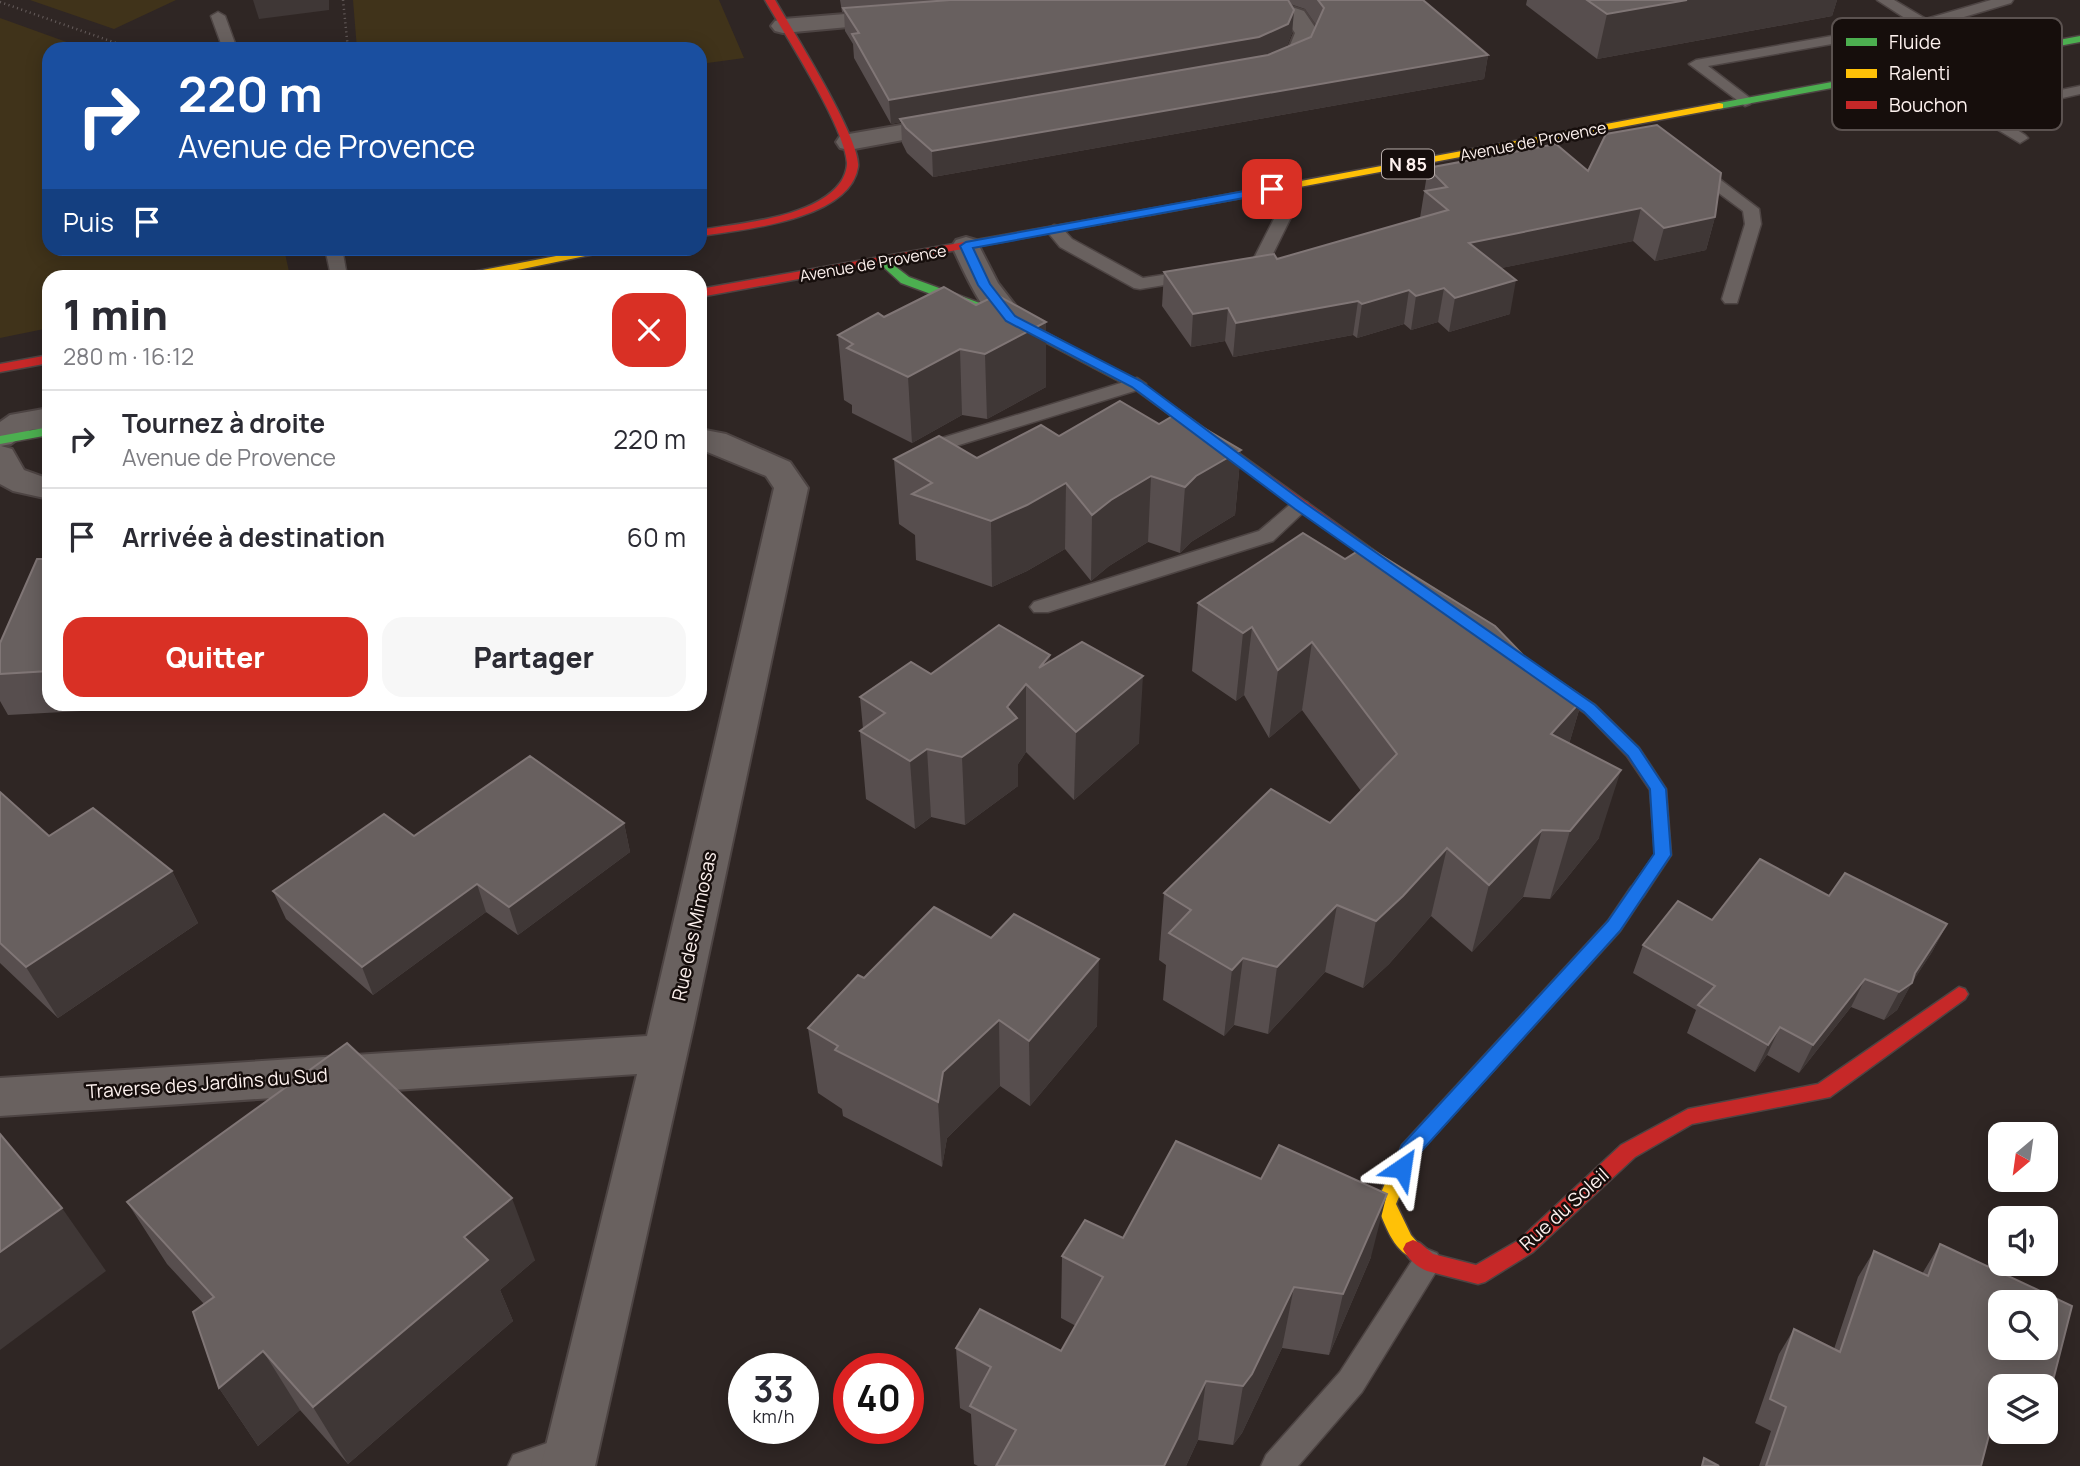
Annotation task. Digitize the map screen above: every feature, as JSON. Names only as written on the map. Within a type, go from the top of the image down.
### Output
[{"type":"street","points":[[707,232],[789,216],[824,204],[848,183],[854,167],[849,142],[770,0]]},
{"type":"street","points":[[1238,74],[1265,70],[1298,54],[1307,33],[1296,16],[1248,0]]},
{"type":"street","points":[[783,26],[915,16]]},
{"type":"street","name":"Avenue de Provence","points":[[2062,42],[2080,39]]},
{"type":"street","name":"Avenue de Provence","points":[[707,294],[1832,85]]},
{"type":"street","points":[[849,142],[970,121]]},
{"type":"street","points":[[966,246],[984,285],[1011,319]]},
{"type":"street","points":[[504,270],[577,256]]},
{"type":"street","points":[[883,261],[905,280],[1011,319],[1137,384],[1300,506],[1411,584]]},
{"type":"street","points":[[0,368],[42,360]]},
{"type":"street","points":[[0,416],[42,409]]},
{"type":"street","points":[[0,438],[21,422],[42,419]]},
{"type":"street","points":[[0,438],[42,432]]},
{"type":"street","name":"Rue des Mimosas","points":[[570,1457],[578,1412],[665,1053],[791,488],[778,469],[707,440]]},
{"type":"street","points":[[5,474],[42,487]]},
{"type":"street","points":[[1427,1262],[1405,1241],[1386,1204],[1409,1151],[1614,926],[1663,855],[1658,789],[1633,752],[1590,709],[1489,639]]},
{"type":"street","name":"Rue du Soleil","points":[[1427,1262],[1478,1275],[1526,1246],[1628,1151],[1688,1117],[1823,1091],[1959,994]]},
{"type":"street","name":"Traverse des Jardins du Sud","points":[[0,1097],[665,1053]]},
{"type":"lane","points":[[1884,0],[1914,18]]},
{"type":"lane","points":[[1944,18],[2006,0]]},
{"type":"lane","points":[[218,16],[227,42]]},
{"type":"lane","points":[[1745,101],[1696,64],[1832,40]]},
{"type":"lane","points":[[2062,94],[2080,90]]},
{"type":"lane","points":[[1634,122],[1649,134]]},
{"type":"lane","points":[[2007,130],[2020,138]]},
{"type":"lane","points":[[1677,155],[1751,209],[1753,224],[1731,299]]},
{"type":"lane","points":[[1054,230],[1077,249],[1140,284],[1260,264],[1287,209],[1272,189]]},
{"type":"lane","points":[[936,446],[1137,384]]},
{"type":"lane","points":[[1041,607],[1266,536],[1300,506]]},
{"type":"lane","points":[[1277,1466],[1351,1382],[1427,1262]]},
{"type":"lane","points":[[524,1466],[570,1457]]},
{"type":"path","points":[[343,0],[347,42]]},
{"type":"path","points":[[0,2],[113,42]]},
{"type":"shaded area","points":[[30,0],[176,0],[114,29]]},
{"type":"shaded area","points":[[353,0],[719,0],[744,58],[707,63],[707,42],[356,42]]},
{"type":"shaded area","points":[[0,18],[67,42],[42,42],[42,256],[286,256],[289,270],[42,270],[42,329],[0,338]]},
{"type":"building","points":[[950,0],[1288,0],[1294,10],[1288,24],[1259,37],[889,100],[852,34],[859,33],[843,8]]},
{"type":"building","points":[[1318,0],[1423,0],[1488,55],[932,151],[906,128],[900,119],[1268,55],[1311,37],[1324,8]]},
{"type":"building","points":[[1587,0],[1687,0],[1607,14]]},
{"type":"building","points":[[1657,125],[1721,173],[1715,217],[1664,228],[1641,208],[1469,243],[1516,280],[1455,298],[1444,288],[1416,296],[1409,290],[1362,304],[1358,301],[1236,323],[1228,308],[1193,314],[1164,272],[1274,254],[1277,259],[1448,210],[1425,191],[1447,187],[1428,168],[1556,144],[1588,171],[1606,134]]},
{"type":"building","points":[[944,287],[976,305],[997,295],[1046,322],[985,354],[960,349],[908,377],[847,348],[853,344],[838,335],[878,313],[884,317]]},
{"type":"building","points":[[1120,401],[1159,424],[1178,413],[1241,450],[1196,476],[1185,487],[1151,476],[1092,515],[1066,483],[991,521],[912,494],[932,483],[894,459],[939,436],[977,458],[1041,425],[1059,436]]},
{"type":"building","points":[[1303,533],[1345,559],[1366,546],[1495,626],[1551,684],[1582,700],[1551,734],[1621,770],[1570,831],[1542,830],[1489,885],[1447,848],[1376,921],[1337,905],[1277,967],[1243,958],[1232,970],[1169,933],[1191,910],[1164,893],[1271,789],[1330,823],[1397,754],[1312,642],[1278,670],[1252,627],[1243,633],[1198,603]]},
{"type":"building","points":[[37,559],[42,559],[42,671],[0,674],[0,643]]},
{"type":"building","points":[[999,625],[1050,655],[1039,668],[1082,642],[1143,676],[1076,732],[1026,684],[1007,707],[1017,718],[962,757],[927,749],[910,761],[860,731],[885,713],[860,697],[911,662],[931,674]]},
{"type":"building","points":[[530,756],[624,823],[509,907],[477,884],[362,967],[273,891],[384,814],[414,836]]},
{"type":"building","points":[[0,792],[49,836],[93,808],[172,871],[26,967],[0,943]]},
{"type":"building","points":[[1760,859],[1829,896],[1845,873],[1947,924],[1915,973],[1912,983],[1899,992],[1865,979],[1813,1045],[1780,1027],[1768,1045],[1698,1005],[1715,986],[1643,945],[1678,901],[1712,920]]},
{"type":"building","points":[[934,907],[991,938],[1014,914],[1099,959],[1029,1041],[999,1020],[943,1072],[938,1102],[835,1050],[838,1046],[808,1028],[858,975],[864,978]]},
{"type":"building","points":[[347,1043],[512,1198],[464,1237],[488,1260],[313,1407],[263,1351],[219,1388],[193,1312],[214,1297],[127,1202]]},
{"type":"building","points":[[0,1134],[62,1208],[0,1252]]},
{"type":"building","points":[[1176,1141],[1261,1179],[1279,1145],[1387,1194],[1343,1294],[1294,1287],[1252,1374],[1243,1386],[1206,1381],[1164,1466],[996,1466],[1016,1430],[970,1406],[991,1367],[956,1348],[980,1309],[1061,1351],[1103,1277],[1062,1256],[1085,1220],[1123,1238]]},
{"type":"building","points":[[1940,1244],[1988,1267],[1988,1276],[2008,1276],[2038,1290],[1988,1290],[1988,1360],[2058,1360],[2058,1299],[2072,1306],[2055,1374],[1988,1374],[1988,1439],[1981,1466],[1766,1466],[1786,1407],[1770,1399],[1794,1329],[1840,1352],[1874,1251],[1928,1276]]},
{"type":"building","points":[[1704,1458],[1719,1466],[1702,1466]]},
{"type":"traffic: fast","points":[[2062,42],[2080,39]]},
{"type":"traffic: fast","points":[[1719,106],[1832,85]]},
{"type":"traffic: fast","points":[[883,261],[905,280],[1011,319],[1141,387]]},
{"type":"traffic: fast","points":[[0,440],[42,432]]},
{"type":"traffic: slow","points":[[1150,212],[1719,106]]},
{"type":"traffic: slow","points":[[504,270],[577,256]]},
{"type":"traffic: slow","points":[[1413,1249],[1404,1241],[1386,1204],[1409,1151],[1614,926],[1637,892]]},
{"type":"traffic: jam","points":[[707,232],[764,222],[812,208],[832,197],[846,183],[853,166],[844,134],[770,0]]},
{"type":"traffic: jam","points":[[707,292],[1150,212]]},
{"type":"traffic: jam","points":[[0,368],[42,360]]},
{"type":"traffic: jam","points":[[1141,387],[1403,578]]},
{"type":"traffic: jam","points":[[1503,649],[1590,709],[1633,752],[1658,789],[1663,855],[1637,892]]},
{"type":"traffic: jam","points":[[1413,1249],[1427,1262],[1478,1275],[1526,1246],[1628,1151],[1688,1117],[1823,1091],[1959,994]]},
{"type":"route","points":[[1272,189],[966,246],[984,285],[1011,319],[1137,384],[1300,506],[1590,709],[1633,752],[1658,789],[1663,855],[1614,926],[1409,1151],[1402,1168]]}]
